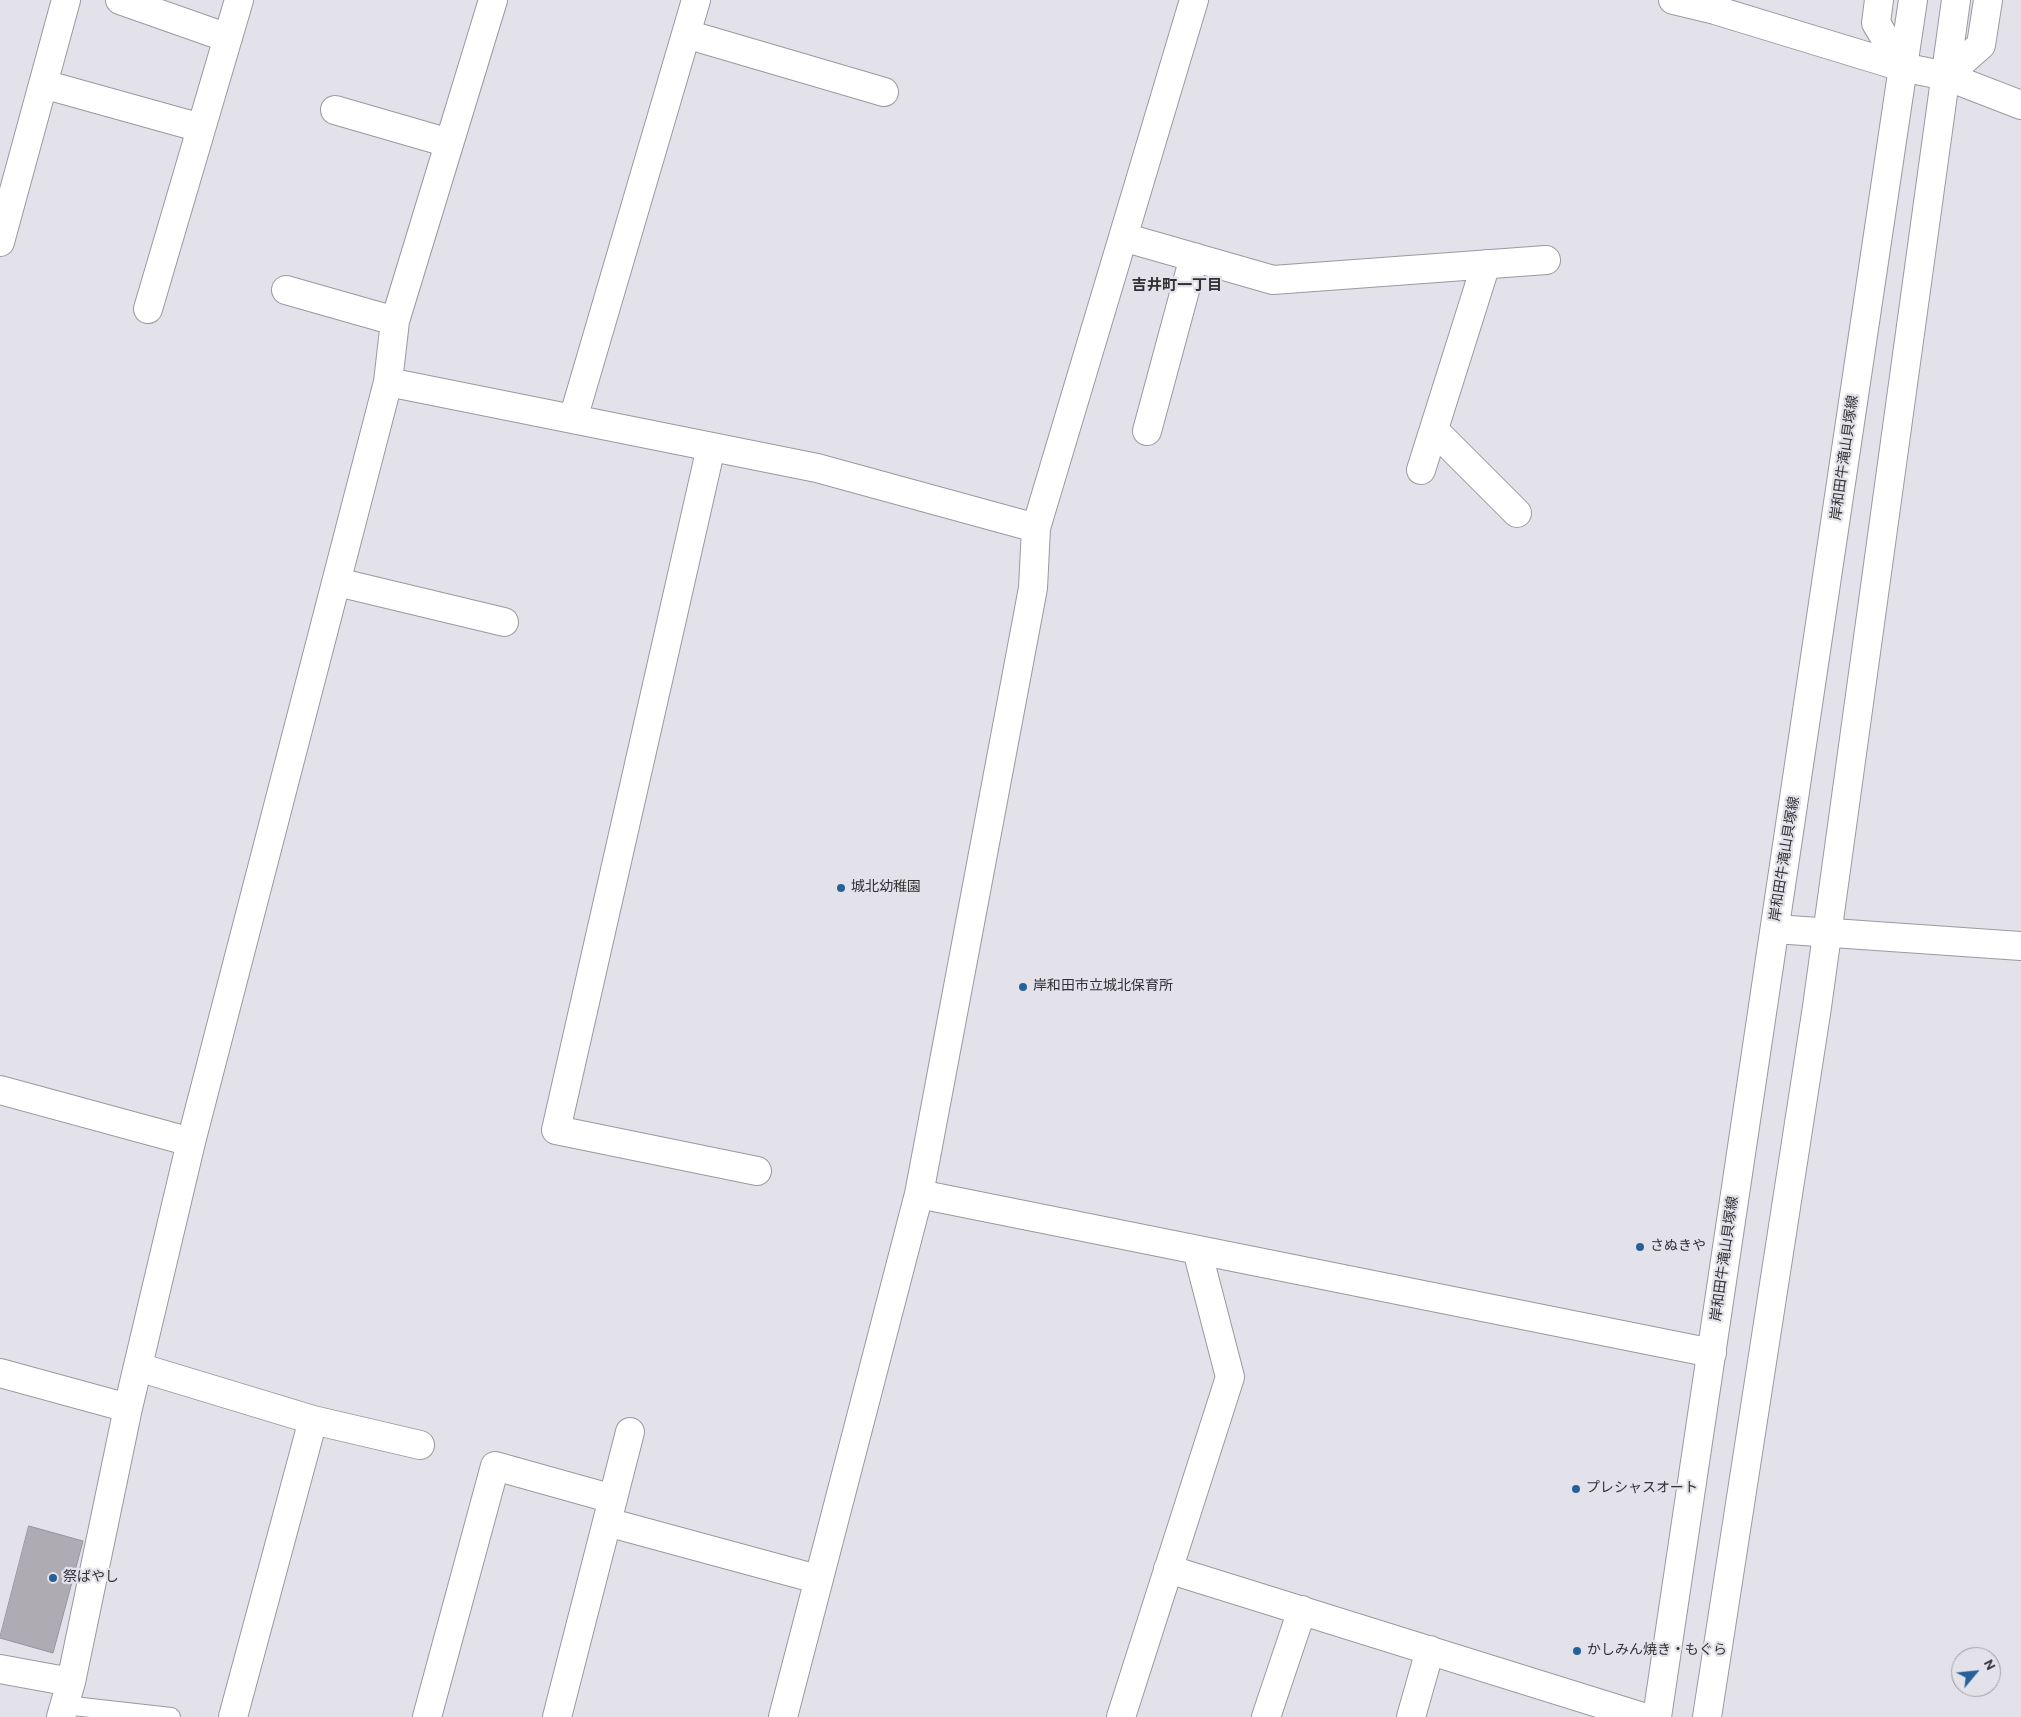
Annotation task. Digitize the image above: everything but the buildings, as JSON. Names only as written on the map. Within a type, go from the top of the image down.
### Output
[{"type":"street","points":[[0,242],[66,0]]},
{"type":"street","points":[[120,0],[228,38]]},
{"type":"street","points":[[148,308],[239,0]]},
{"type":"street","points":[[0,1669],[65,1701],[128,1408],[191,1142],[388,382],[395,320],[492,0]]},
{"type":"street","points":[[573,419],[696,0]]},
{"type":"street","points":[[783,1717],[817,1579],[919,1194],[1033,588],[1036,528],[1194,0]]},
{"type":"street","points":[[1673,0],[1715,10],[1902,67],[1946,76],[2021,105]]},
{"type":"street","points":[[1879,0],[1876,23],[1902,67]]},
{"type":"street","name":"岸和田牛滝山貝塚線","points":[[1657,1717],[1850,436],[1913,0]]},
{"type":"street","points":[[1707,1717],[1828,934],[1956,0]]},
{"type":"street","points":[[1946,76],[1981,44],[1988,0]]},
{"type":"street","points":[[686,34],[884,92]]},
{"type":"street","points":[[43,84],[201,128]]},
{"type":"street","points":[[336,110],[449,143]]},
{"type":"street","points":[[1123,237],[1273,280],[1546,260]]},
{"type":"street","points":[[1147,431],[1194,257]]},
{"type":"street","points":[[1421,470],[1486,264]]},
{"type":"street","points":[[286,290],[395,320]]},
{"type":"street","points":[[388,382],[817,468],[1036,528]]},
{"type":"street","points":[[1434,430],[1517,512]]},
{"type":"street","points":[[711,447],[556,1130],[757,1171]]},
{"type":"street","points":[[337,582],[504,622]]},
{"type":"street","points":[[1775,929],[2021,946]]},
{"type":"street","points":[[0,1090],[191,1142]]},
{"type":"street","points":[[919,1194],[1712,1353]]},
{"type":"street","points":[[1121,1717],[1230,1377],[1197,1250]]},
{"type":"street","points":[[138,1367],[313,1420],[420,1445]]},
{"type":"street","points":[[0,1373],[128,1408]]},
{"type":"street","points":[[233,1717],[313,1420]]},
{"type":"street","points":[[557,1717],[630,1432]]},
{"type":"street","points":[[427,1717],[495,1466],[610,1511],[817,1579]]},
{"type":"street","points":[[1168,1569],[1643,1717]]},
{"type":"street","points":[[1266,1717],[1302,1610]]},
{"type":"street","points":[[1411,1717],[1430,1650]]},
{"type":"lane","points":[[65,1701],[171,1717]]},
{"type":"place","name":"城北幼稚園","points":[[841,888]]},
{"type":"place","name":"岸和田市立城北保育所","points":[[1023,987]]},
{"type":"place","name":"さぬきや","points":[[1640,1247]]},
{"type":"place","name":"プレシャスオート","points":[[1576,1489]]},
{"type":"place","name":"祭ばやし","points":[[53,1578]]},
{"type":"place","name":"かしみん焼き・もぐら","points":[[1577,1651]]},
{"type":"district","name":"吉井町一丁目","points":[[1177,287]]}]
